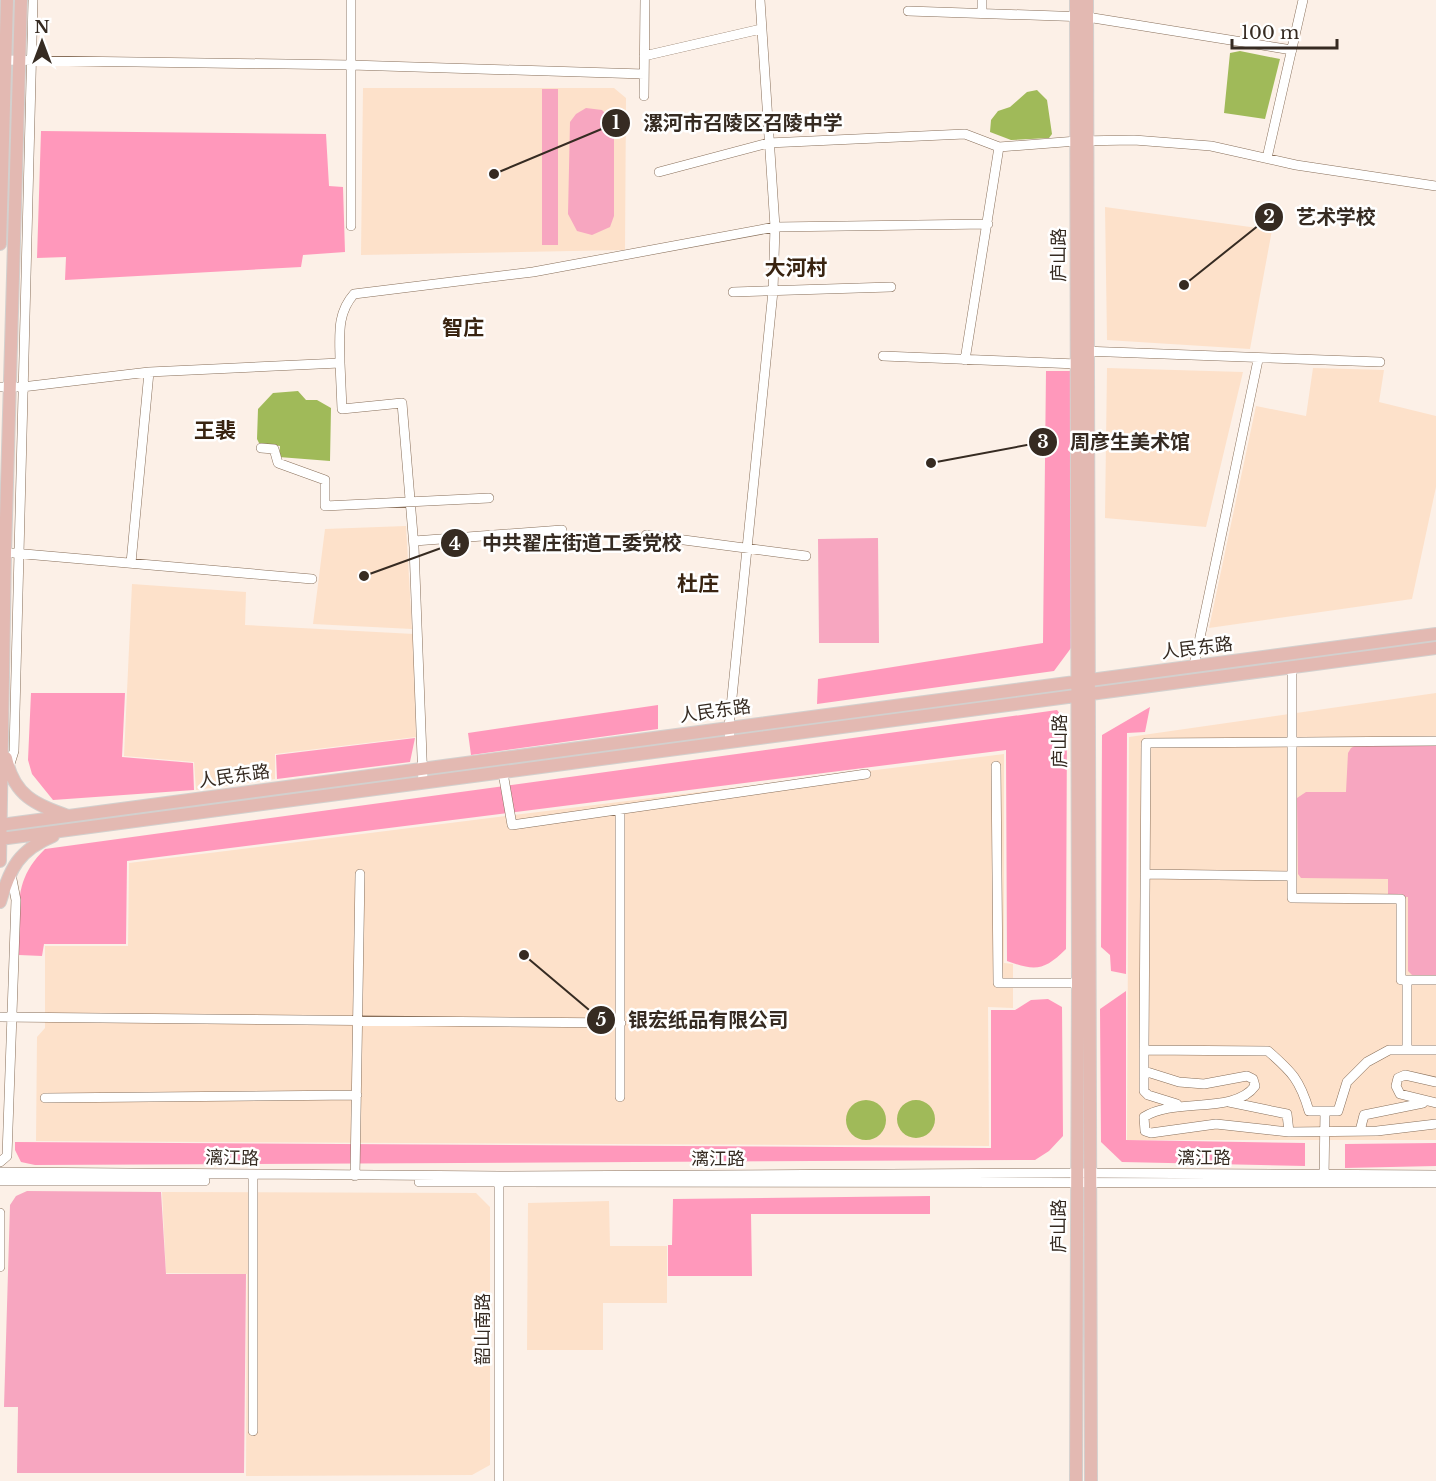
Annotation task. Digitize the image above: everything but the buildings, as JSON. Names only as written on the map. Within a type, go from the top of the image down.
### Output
[{"type":"main road","points":[[0,244],[3,60],[7,0]]},
{"type":"main road","points":[[0,861],[5,553],[25,61],[21,0]]},
{"type":"main road","name":"庐山路","points":[[1076,0],[1082,17]]},
{"type":"main road","name":"庐山路","points":[[1087,0],[1082,17],[1081,356],[1084,680],[1084,1178],[1091,1481]]},
{"type":"main road","name":"人民东路","points":[[0,839],[68,823],[422,768],[1436,634]]},
{"type":"main road","name":"人民东路","points":[[0,825],[68,823],[423,783],[1436,648]]},
{"type":"main road","points":[[0,902],[10,871],[22,855],[35,843],[68,823],[34,804],[21,792],[8,769],[2,738]]},
{"type":"main road","name":"庐山路","points":[[1076,1481],[1084,1178]]},
{"type":"street","points":[[25,61],[33,0]]},
{"type":"street","points":[[351,0],[351,226]]},
{"type":"street","points":[[644,96],[645,0]]},
{"type":"street","points":[[730,742],[729,727],[773,291],[775,227],[760,0]]},
{"type":"street","points":[[982,0],[982,13]]},
{"type":"street","points":[[1267,158],[1302,0]]},
{"type":"street","points":[[908,11],[1082,17],[1292,50]]},
{"type":"street","points":[[644,56],[761,29]]},
{"type":"street","points":[[3,60],[351,65],[644,74]]},
{"type":"street","points":[[659,172],[768,143],[964,134],[999,147],[1134,140],[1211,146],[1267,158],[1436,186]]},
{"type":"street","points":[[965,360],[999,147]]},
{"type":"street","points":[[423,783],[414,541],[402,403],[342,409],[340,321],[344,305],[354,294],[533,272],[775,227],[988,224]]},
{"type":"street","points":[[734,292],[891,287]]},
{"type":"street","points":[[883,356],[965,360],[1081,356],[1380,362]]},
{"type":"street","points":[[1194,666],[1258,360]]},
{"type":"street","points":[[8,769],[14,751],[18,554],[11,387],[148,372],[340,363]]},
{"type":"street","points":[[131,563],[148,372]]},
{"type":"street","points":[[261,448],[274,449],[278,463],[326,480],[326,506],[489,498]]},
{"type":"street","points":[[414,541],[562,530]]},
{"type":"street","points":[[646,536],[748,546],[806,556]]},
{"type":"street","points":[[5,553],[312,579]]},
{"type":"street","points":[[1292,667],[1292,898],[1401,899],[1401,980],[1436,980]]},
{"type":"street","points":[[1144,1071],[1179,1082],[1204,1084],[1248,1076],[1253,1079],[1255,1086],[1247,1095],[1221,1102],[1183,1106],[1162,1104],[1144,1091],[1144,1071],[1144,1050],[1145,874],[1146,742],[1436,741]]},
{"type":"street","points":[[996,766],[998,983],[1084,983]]},
{"type":"street","points":[[503,772],[512,825],[866,774]]},
{"type":"street","points":[[620,810],[620,1097]]},
{"type":"street","points":[[0,1162],[6,1156],[12,1017],[16,900],[10,871]]},
{"type":"street","points":[[355,1176],[360,874]]},
{"type":"street","points":[[1145,874],[1292,876]]},
{"type":"street","points":[[1407,980],[1407,1050]]},
{"type":"street","points":[[0,1017],[621,1023]]},
{"type":"street","points":[[1144,1050],[1268,1051],[1292,1072],[1302,1085],[1309,1111],[1325,1112],[1338,1112],[1347,1082],[1367,1062],[1389,1050],[1436,1050]]},
{"type":"street","points":[[1402,1105],[1402,1094],[1396,1086],[1398,1078],[1405,1076],[1436,1083]]},
{"type":"street","points":[[1402,1094],[1432,1102]]},
{"type":"street","points":[[45,1098],[357,1095]]},
{"type":"street","points":[[1246,1105],[1247,1095]]},
{"type":"street","points":[[1221,1102],[1287,1114],[1289,1132]]},
{"type":"street","points":[[1216,1124],[1221,1102]]},
{"type":"street","points":[[1162,1104],[1144,1117],[1146,1131],[1151,1133],[1216,1124],[1289,1132],[1324,1132],[1435,1124],[1432,1102]]},
{"type":"street","points":[[1360,1131],[1364,1114],[1402,1105],[1432,1102]]},
{"type":"street","points":[[1324,1180],[1325,1112]]},
{"type":"street","name":"漓江路","points":[[0,1172],[253,1178],[499,1180],[1084,1178],[1324,1180],[1436,1184]]},
{"type":"street","name":"漓江路","points":[[1324,1180],[1436,1175]]},
{"type":"street","name":"漓江路","points":[[0,1181],[355,1176],[499,1180]]},
{"type":"street","points":[[253,1178],[253,1431]]},
{"type":"street","name":"韶山南路","points":[[499,1180],[499,1481]]},
{"type":"street","points":[[0,1213],[0,1267]]},
{"type":"shaded area","points":[[1240,51],[1280,59],[1265,119],[1224,113],[1230,53]]},
{"type":"shaded area","points":[[363,88],[614,88],[626,98],[625,250],[361,255]]},
{"type":"shaded area","points":[[542,89],[558,89],[558,245],[542,245]]},
{"type":"shaded area","points":[[1037,90],[1047,100],[1052,134],[1049,138],[1011,140],[990,132],[991,120],[998,111],[1010,107],[1027,92]]},
{"type":"shaded area","points":[[586,108],[602,110],[614,123],[614,216],[610,227],[592,235],[577,231],[568,214],[570,122],[576,114]]},
{"type":"shaded area","points":[[41,131],[326,134],[329,186],[343,187],[345,252],[303,255],[301,267],[65,280],[66,257],[37,258]]},
{"type":"shaded area","points":[[1105,207],[1272,230],[1250,349],[1107,340]]},
{"type":"shaded area","points":[[1107,368],[1243,372],[1206,527],[1105,518]]},
{"type":"shaded area","points":[[1313,368],[1384,370],[1379,402],[1436,416],[1436,487],[1412,599],[1209,628],[1256,406],[1306,416]]},
{"type":"shaded area","points":[[1046,371],[1071,371],[1071,648],[1054,671],[817,704],[818,679],[1043,643]]},
{"type":"shaded area","points":[[298,391],[306,400],[317,400],[331,408],[330,461],[279,457],[280,446],[259,443],[257,439],[258,409],[273,393]]},
{"type":"shaded area","points":[[406,526],[412,629],[313,624],[325,529]]},
{"type":"shaded area","points":[[878,538],[879,643],[819,643],[818,539]]},
{"type":"shaded area","points":[[132,584],[246,592],[245,625],[414,634],[416,737],[275,754],[275,779],[196,790],[194,762],[124,756]]},
{"type":"shaded area","points":[[31,693],[125,693],[122,757],[193,763],[194,790],[53,800],[32,774],[28,760]]},
{"type":"shaded area","points":[[1436,693],[1436,1140],[1127,1140],[1129,737]]},
{"type":"shaded area","points":[[658,705],[658,729],[471,755],[468,733]]},
{"type":"shaded area","points":[[1150,707],[1145,732],[1127,733],[1126,974],[1111,971],[1110,955],[1101,947],[1102,735]]},
{"type":"shaded area","points":[[1057,710],[1067,723],[1066,949],[1051,962],[1039,967],[1007,961],[1006,750],[127,861],[126,944],[44,944],[42,956],[19,955],[19,911],[22,885],[34,861],[45,849]]},
{"type":"shaded area","points":[[415,738],[410,762],[277,779],[276,755]]},
{"type":"shaded area","points":[[1356,745],[1436,746],[1436,975],[1412,975],[1408,971],[1408,897],[1388,896],[1388,879],[1301,878],[1298,874],[1297,798],[1306,792],[1346,792],[1348,753]]},
{"type":"shaded area","points":[[1004,754],[1004,963],[1013,964],[1013,1008],[988,1007],[989,1146],[36,1141],[37,1037],[45,1028],[45,946],[128,946],[129,863]]},
{"type":"shaded area","points":[[1126,991],[1126,1140],[1305,1143],[1305,1166],[1122,1162],[1101,1142],[1100,1009]]},
{"type":"shaded area","points":[[1048,999],[1062,1007],[1063,1136],[1049,1151],[1035,1160],[35,1165],[21,1162],[15,1150],[15,1142],[991,1148],[991,1010],[1015,1010],[1031,1000]]},
{"type":"shaded area","points":[[866,1100],[880,1106],[886,1120],[880,1134],[866,1140],[852,1134],[846,1120],[852,1106]]},
{"type":"shaded area","points":[[916,1100],[929,1106],[935,1119],[929,1132],[916,1138],[903,1132],[897,1119],[903,1106]]},
{"type":"shaded area","points":[[1436,1143],[1436,1166],[1345,1168],[1345,1144]]},
{"type":"shaded area","points":[[27,1191],[161,1192],[166,1274],[246,1274],[244,1473],[17,1473],[18,1407],[4,1407],[10,1205],[16,1196]]},
{"type":"shaded area","points":[[162,1192],[476,1193],[490,1207],[490,1465],[472,1475],[246,1476],[247,1274],[166,1273]]},
{"type":"shaded area","points":[[930,1196],[930,1214],[751,1214],[752,1276],[668,1276],[668,1245],[672,1245],[673,1199]]},
{"type":"shaded area","points":[[609,1201],[610,1246],[667,1246],[667,1303],[603,1303],[603,1350],[527,1350],[528,1203]]},
{"type":"place","name":"漯河市召陵区召陵中学","points":[[494,174]]},
{"type":"place","name":"艺术学校","points":[[1184,285]]},
{"type":"place","name":"周彦生美术馆","points":[[931,463]]},
{"type":"place","name":"中共翟庄街道工委党校","points":[[364,576]]},
{"type":"place","name":"银宏纸品有限公司","points":[[524,955]]},
{"type":"district","name":"大河村","points":[[796,268]]},
{"type":"district","name":"智庄","points":[[463,328]]},
{"type":"district","name":"王裴","points":[[215,431]]},
{"type":"district","name":"杜庄","points":[[698,584]]}]
